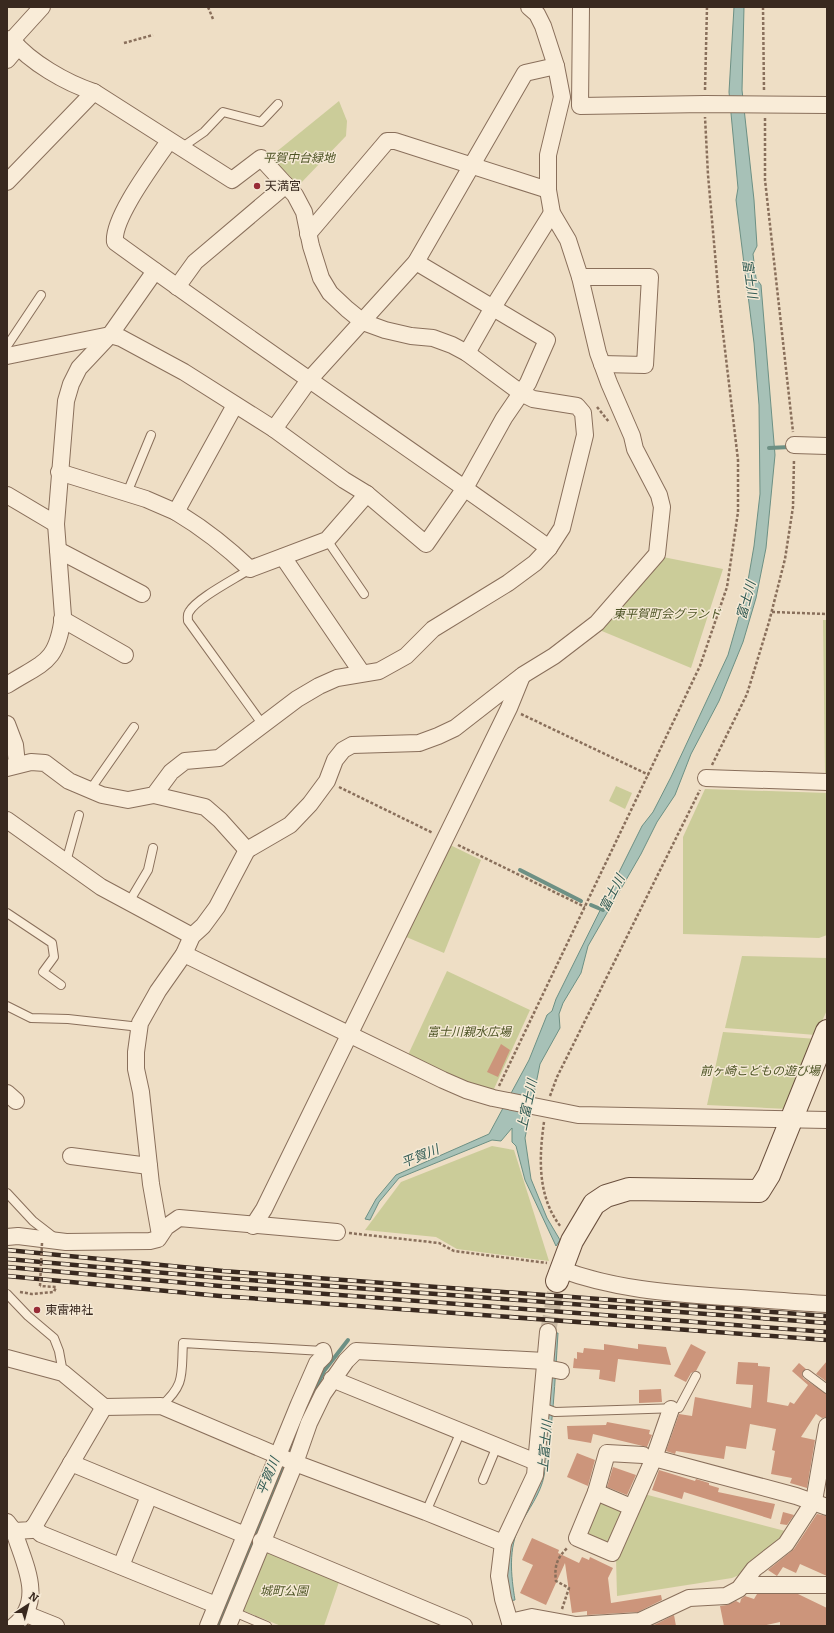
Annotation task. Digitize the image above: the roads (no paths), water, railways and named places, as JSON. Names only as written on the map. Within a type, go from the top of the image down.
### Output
[{"type":"street","points":[[7,60],[12,42],[42,7]]},
{"type":"street","points":[[160,1235],[149,1166],[141,1092],[136,1069],[138,1029],[146,1010],[184,954],[192,936],[203,926],[217,907],[247,850],[290,825],[310,804],[327,781],[335,760],[343,750],[352,745],[419,743],[455,728],[523,675],[554,656],[597,623],[657,554],[662,507],[656,485],[635,449],[632,436],[608,384],[580,277],[568,240],[552,213],[548,190],[549,145],[562,97],[556,66],[544,26],[537,14],[530,7]]},
{"type":"street","points":[[580,106],[581,7]]},
{"type":"street","points":[[12,42],[71,84],[94,92],[232,180],[261,158],[295,195],[304,212],[308,234],[321,278],[330,293],[363,322],[386,330],[411,336],[433,338],[452,345],[467,353],[521,393],[533,398],[577,406],[583,413],[585,435],[562,528],[549,548],[536,563],[508,583],[433,629],[406,656],[379,671],[337,678],[319,686],[297,699],[220,758],[185,761],[171,772],[154,795]]},
{"type":"street","points":[[274,429],[309,380],[416,262],[525,73],[556,66]]},
{"type":"street","points":[[7,182],[94,92]]},
{"type":"street","points":[[560,106],[705,104],[827,105]]},
{"type":"street","points":[[308,234],[387,141],[395,141],[548,190]]},
{"type":"street","points":[[175,145],[127,205],[114,235],[115,242],[549,548]]},
{"type":"street","points":[[177,287],[195,262],[286,185]]},
{"type":"street","points":[[467,353],[492,309],[552,213]]},
{"type":"street","points":[[7,356],[110,335],[121,338],[184,372],[274,429],[344,480],[367,494],[426,544],[465,488],[504,418],[521,393],[547,340],[492,309],[416,262]]},
{"type":"street","points":[[7,685],[41,666],[56,649],[62,619],[56,524],[59,472],[66,401],[71,384],[79,368],[110,335],[155,271]]},
{"type":"street","points":[[580,277],[650,277],[645,365],[602,364]]},
{"type":"street","points":[[176,512],[235,405]]},
{"type":"street","points":[[794,445],[827,446]]},
{"type":"street","points":[[59,472],[127,492],[176,512],[212,536],[250,569],[327,540],[367,494]]},
{"type":"street","points":[[7,495],[56,524]]},
{"type":"street","points":[[58,550],[142,594]]},
{"type":"street","points":[[283,557],[362,673]]},
{"type":"street","points":[[62,619],[125,655]]},
{"type":"street","points":[[253,1226],[264,1209],[348,1034],[509,708],[523,675]]},
{"type":"street","points":[[7,724],[15,745],[12,766],[45,763],[69,782],[90,790],[128,800],[154,795],[205,807],[220,820],[247,850]]},
{"type":"street","points":[[706,778],[827,782]]},
{"type":"street","points":[[9,824],[101,887],[192,936]]},
{"type":"street","points":[[184,954],[466,1090],[493,1098],[578,1116],[827,1120]]},
{"type":"street","points":[[827,1031],[769,1175],[759,1191],[629,1189],[606,1196],[594,1204],[572,1241],[560,1272],[628,1288],[697,1295],[827,1304]]},
{"type":"street","points":[[71,1156],[149,1166]]},
{"type":"street","points":[[7,1237],[18,1236],[61,1242],[150,1241],[158,1239],[166,1227],[179,1218],[253,1226],[337,1232]]},
{"type":"street","points":[[548,1332],[550,1367],[549,1403],[536,1462],[535,1475],[503,1543],[499,1576],[503,1599],[515,1622],[532,1617],[576,1625],[640,1621],[689,1598],[726,1596],[744,1585],[754,1569],[786,1544],[821,1504],[827,1426]]},
{"type":"street","points":[[231,1619],[295,1463],[309,1423],[332,1379],[356,1350],[550,1367]]},
{"type":"street","points":[[208,1626],[318,1363],[324,1356],[323,1351]]},
{"type":"street","points":[[7,1358],[62,1373],[104,1407],[160,1406],[295,1463],[426,1512],[503,1543]]},
{"type":"street","points":[[332,1379],[536,1462]]},
{"type":"street","points":[[14,1626],[26,1614],[31,1596],[30,1577],[11,1527],[32,1530],[104,1407]]},
{"type":"street","points":[[671,1409],[648,1456],[631,1507],[612,1553],[577,1538],[596,1492],[607,1453],[625,1456],[648,1456],[821,1504]]},
{"type":"street","points":[[71,1463],[245,1535]]},
{"type":"street","points":[[596,1492],[631,1507]]},
{"type":"street","points":[[121,1566],[150,1496]]},
{"type":"street","points":[[33,1527],[41,1534],[216,1605]]},
{"type":"street","points":[[262,1542],[464,1626]]},
{"type":"street","points":[[744,1585],[827,1585]]},
{"type":"street","points":[[26,1614],[56,1626]]},
{"type":"lane","points":[[175,145],[204,132],[223,112],[261,122],[278,104]]},
{"type":"lane","points":[[7,346],[41,296]]},
{"type":"lane","points":[[127,492],[151,435]]},
{"type":"lane","points":[[327,540],[364,594]]},
{"type":"lane","points":[[250,569],[197,603],[190,610],[188,621],[263,725]]},
{"type":"lane","points":[[90,790],[134,727]]},
{"type":"lane","points":[[66,862],[79,816]]},
{"type":"lane","points":[[129,902],[148,870],[153,848]]},
{"type":"lane","points":[[7,913],[52,943],[54,957],[44,972],[62,986]]},
{"type":"lane","points":[[7,1006],[31,1018],[68,1019],[131,1026],[138,1029]]},
{"type":"lane","points":[[7,1193],[33,1221],[61,1242]]},
{"type":"lane","points":[[7,1294],[28,1316],[54,1338],[59,1351],[62,1373]]},
{"type":"lane","points":[[160,1406],[177,1389],[181,1376],[183,1342],[323,1351]]},
{"type":"lane","points":[[807,1374],[827,1389]]},
{"type":"lane","points":[[549,1403],[671,1409],[679,1408],[696,1376]]},
{"type":"lane","points":[[426,1512],[461,1431]]},
{"type":"lane","points":[[483,1480],[497,1446]]},
{"type":"lane","points":[[231,1619],[267,1626]]},
{"type":"water","points":[[734,7],[744,7],[742,90],[754,200],[757,246],[753,254],[756,278],[761,285],[775,455],[766,548],[756,598],[743,642],[719,701],[691,754],[675,795],[657,822],[641,854],[588,946],[581,973],[563,1003],[559,1014],[560,1028],[540,1064],[525,1138],[531,1179],[547,1218],[560,1240],[556,1246],[525,1180],[516,1146],[512,1142],[512,1128],[501,1141],[492,1140],[399,1178],[379,1202],[370,1220],[365,1219],[376,1199],[396,1175],[489,1134],[529,1060],[547,1015],[552,1011],[556,999],[642,826],[653,812],[671,777],[728,655],[746,592],[754,546],[760,494],[759,405],[754,343],[736,200],[738,188],[729,92]]},
{"type":"water","name":"上富士川","points":[[554,1333],[558,1333],[550,1440],[544,1476],[540,1489],[516,1534],[512,1553],[512,1581],[515,1600],[508,1601],[506,1580],[507,1550],[530,1496]]},
{"type":"waterway","points":[[769,448],[790,447]]},
{"type":"waterway","points":[[520,870],[581,901]]},
{"type":"waterway","name":"富士川","points":[[591,905],[603,910]]},
{"type":"waterway","name":"平賀川","points":[[303,1414],[324,1371],[348,1340]]},
{"type":"waterway","name":"平賀川","points":[[287,1455],[301,1420]]},
{"type":"waterway","name":"平賀川","points":[[218,1626],[285,1461]]},
{"type":"tunnel","points":[[548,1332],[557,1281]]},
{"type":"railway","points":[[7,1250],[223,1271],[827,1316]]},
{"type":"railway","points":[[7,1259],[222,1278],[827,1323]]},
{"type":"railway","points":[[7,1267],[220,1286],[827,1332]]},
{"type":"railway","points":[[7,1276],[220,1296],[827,1340]]},
{"type":"place","name":"天満宮","points":[[257,186]]},
{"type":"place","name":"東雷神社","points":[[37,1310]]},
{"type":"park label","name":"平賀中台緑地","points":[[299,158]]},
{"type":"park label","name":"東平賀町会グランド","points":[[667,614]]},
{"type":"park label","name":"富士川親水広場","points":[[469,1032]]},
{"type":"park label","name":"前ヶ崎こどもの遊び場","points":[[760,1071]]},
{"type":"park label","name":"城町公園","points":[[284,1591]]}]
